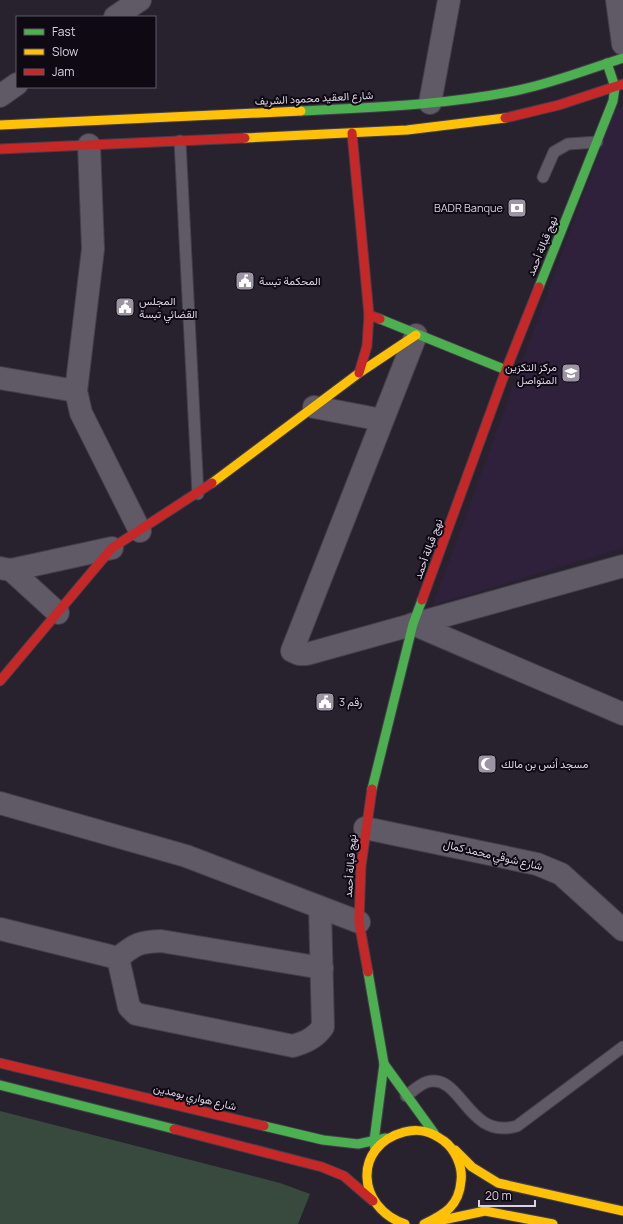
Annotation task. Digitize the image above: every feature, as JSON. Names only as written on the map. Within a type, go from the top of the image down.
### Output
[{"type":"main road","name":"شارع العقيد محمود الشريف","points":[[0,125],[404,106],[520,90],[623,58]]},
{"type":"main road","points":[[0,149],[407,130],[494,120],[545,109],[619,85],[607,63]]},
{"type":"main road","name":"نهج قبالة أحمد","points":[[375,1150],[374,1140],[384,1064],[359,922],[361,866],[372,785],[413,624],[506,370],[619,85]]},
{"type":"main road","points":[[352,133],[369,315],[367,346],[359,373]]},
{"type":"main road","points":[[369,315],[506,370]]},
{"type":"main road","points":[[0,680],[112,548],[198,494],[359,373],[416,335]]},
{"type":"main road","name":"شارع هواري بومدين","points":[[0,1063],[324,1140],[358,1144],[386,1138]]},
{"type":"main road","name":"نهج قبالة أحمد","points":[[384,1064],[434,1133]]},
{"type":"main road","points":[[0,1086],[322,1167],[344,1176],[373,1201],[383,1214],[400,1223]]},
{"type":"main road","points":[[373,1201],[368,1188],[366,1175],[369,1162],[375,1150],[386,1138],[402,1131],[418,1129],[434,1133],[449,1144],[472,1167],[498,1183],[623,1211]]},
{"type":"main road","points":[[449,1144],[458,1156],[462,1170],[462,1185],[457,1214]]},
{"type":"main road","points":[[428,1223],[442,1216],[485,1211],[554,1224]]},
{"type":"main road","points":[[428,1223],[457,1214]]},
{"type":"street","points":[[116,16],[140,0]]},
{"type":"street","points":[[430,103],[449,0]]},
{"type":"street","points":[[617,0],[623,44]]},
{"type":"street","points":[[89,145],[93,248],[76,391],[81,412],[140,531]]},
{"type":"street","points":[[416,335],[292,651],[299,654],[307,654],[623,566]]},
{"type":"street","points":[[0,378],[76,391]]},
{"type":"street","points":[[314,407],[382,420]]},
{"type":"street","points":[[6,569],[112,548]]},
{"type":"street","points":[[6,569],[58,613]]},
{"type":"street","points":[[413,624],[623,714]]},
{"type":"street","points":[[0,803],[186,856],[359,922]]},
{"type":"street","name":"شارع شوقي محمد كمال","points":[[365,828],[537,864],[562,874],[623,930]]},
{"type":"street","points":[[118,958],[127,1001],[129,1007],[136,1014],[293,1046],[307,1042],[318,1035],[323,1027],[320,908]]},
{"type":"street","points":[[0,929],[118,958]]},
{"type":"street","points":[[118,958],[133,945],[147,941],[161,941],[322,968]]},
{"type":"lane","points":[[180,141],[198,494]]},
{"type":"lane","points":[[543,177],[554,152],[568,144],[597,142]]},
{"type":"lane","points":[[406,1096],[426,1082],[435,1081],[447,1084],[484,1124],[494,1128],[507,1129],[517,1126],[623,1047]]},
{"type":"shaded area","name":"مركز التكزين المتواصل","points":[[623,107],[623,548],[433,605],[615,109]]},
{"type":"green space","points":[[0,1111],[280,1183],[310,1194],[298,1224],[0,1224]]},
{"type":"traffic: fast","points":[[301,111],[410,105],[492,95],[545,84],[623,58]]},
{"type":"traffic: fast","points":[[539,287],[613,101],[615,87],[607,63]]},
{"type":"traffic: fast","points":[[380,319],[506,370]]},
{"type":"traffic: fast","points":[[372,789],[413,624],[422,600]]},
{"type":"traffic: fast","points":[[368,972],[384,1064],[374,1141],[375,1150]]},
{"type":"traffic: fast","points":[[384,1064],[434,1133]]},
{"type":"traffic: fast","points":[[0,1085],[174,1129]]},
{"type":"traffic: fast","points":[[264,1126],[323,1140],[358,1144],[386,1138]]},
{"type":"traffic: slow","points":[[0,125],[301,111]]},
{"type":"traffic: slow","points":[[245,138],[407,130],[505,118]]},
{"type":"traffic: slow","points":[[212,483],[359,373],[416,335]]},
{"type":"traffic: slow","points":[[405,1224],[389,1216],[377,1205],[370,1192],[367,1177],[369,1163],[375,1150],[387,1139],[404,1132],[415,1130],[430,1133],[448,1144],[455,1153],[461,1170],[460,1190],[454,1203],[444,1213],[424,1224]]},
{"type":"traffic: slow","points":[[455,1150],[472,1167],[498,1183],[623,1211]]},
{"type":"traffic: slow","points":[[438,1221],[485,1211],[553,1224]]},
{"type":"traffic: jam","points":[[505,118],[559,105],[623,84]]},
{"type":"traffic: jam","points":[[352,133],[369,315],[380,319]]},
{"type":"traffic: jam","points":[[0,149],[245,138]]},
{"type":"traffic: jam","points":[[422,600],[506,370],[539,287]]},
{"type":"traffic: jam","points":[[359,373],[367,346],[369,315]]},
{"type":"traffic: jam","points":[[0,681],[112,548],[212,483]]},
{"type":"traffic: jam","points":[[368,972],[359,922],[361,866],[372,789]]},
{"type":"traffic: jam","points":[[0,1063],[264,1126]]},
{"type":"traffic: jam","points":[[174,1129],[322,1167],[344,1176],[373,1201]]},
{"type":"place","name":"BADR Banque","points":[[517,208]]},
{"type":"place","name":"المحكمة تبسة","points":[[245,281]]},
{"type":"place","name":"المجلس القضائي تبسة","points":[[125,307]]},
{"type":"place","name":"مركز التكزين المتواصل","points":[[571,373]]},
{"type":"place","name":"رقم 3","points":[[325,702]]},
{"type":"place","name":"مسجد أنس بن مالك","points":[[487,764]]}]
